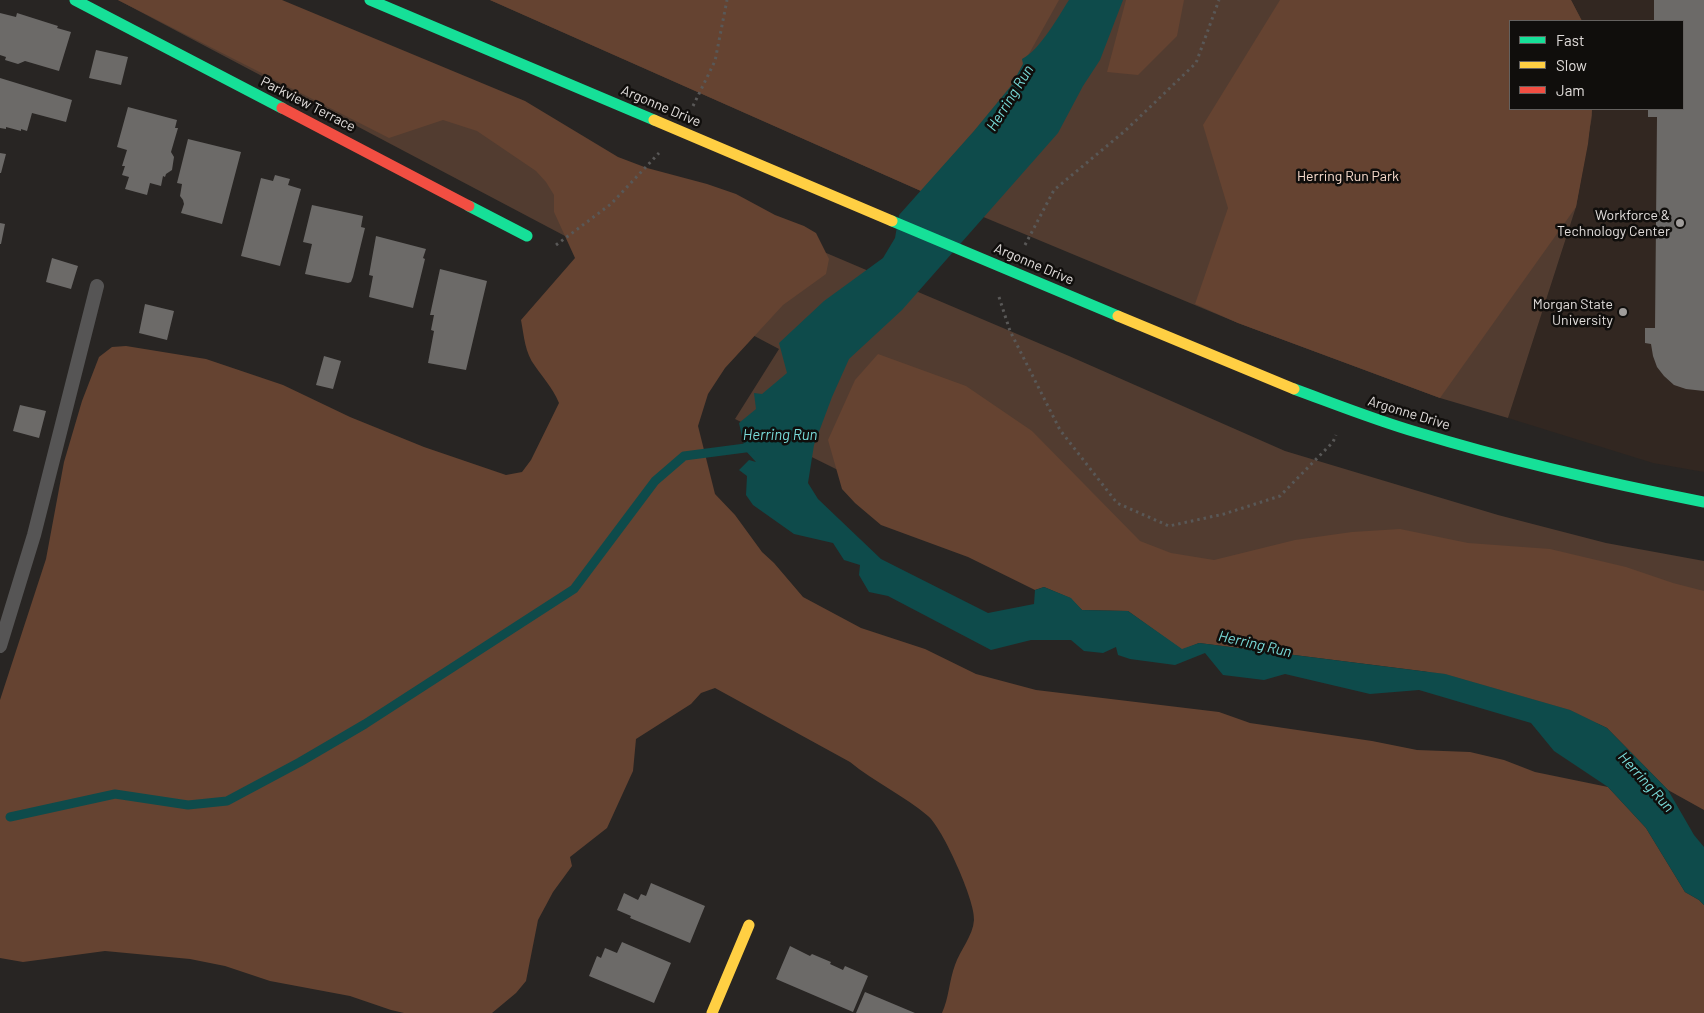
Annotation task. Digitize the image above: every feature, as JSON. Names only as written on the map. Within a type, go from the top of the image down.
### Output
[{"type":"main road","name":"Parkview Terrace","points":[[75,0],[527,236]]},
{"type":"main road","name":"Argonne Drive","points":[[370,0],[1275,382],[1416,432],[1581,475],[1704,502]]},
{"type":"main road","points":[[712,1013],[749,925]]},
{"type":"lane","points":[[0,646],[34,535],[97,286]]},
{"type":"shaded area","name":"Morgan State University","points":[[1571,0],[1704,0],[1704,472],[1653,463],[1508,418],[1576,207],[1588,144],[1592,110],[1684,110],[1684,20],[1581,20]]},
{"type":"green space","points":[[118,0],[230,0],[1069,356],[1285,451],[1498,515],[1606,543],[1704,561],[1704,756],[955,528],[735,419],[779,349]]},
{"type":"green space","points":[[118,0],[282,0],[525,101],[618,157],[647,168],[736,194],[775,215],[804,226],[816,233],[829,259],[826,274],[783,305],[725,368],[708,394],[698,426],[715,494],[735,515],[762,552],[803,597],[861,628],[925,649],[976,674],[1036,690],[1219,712],[1250,723],[1372,741],[1417,750],[1470,752],[1504,760],[1535,772],[1608,787],[1646,828],[1685,892],[1704,905],[1704,1013],[942,1013],[957,959],[969,937],[974,920],[970,898],[957,865],[934,823],[928,816],[900,795],[850,762],[715,688],[701,693],[691,704],[636,739],[633,771],[607,828],[570,857],[572,866],[553,892],[538,920],[526,981],[516,993],[492,1013],[404,1013],[350,996],[270,981],[225,966],[190,959],[105,951],[23,962],[0,958],[0,700],[46,559],[64,462],[82,401],[99,357],[112,347],[126,346],[206,359],[283,385],[350,417],[424,447],[506,475],[522,472],[531,460],[559,403],[529,356],[521,320],[575,258],[554,212],[554,195],[536,171],[477,131],[443,120],[389,138]]},
{"type":"green space","name":"Herring Run Park","points":[[490,0],[1571,0],[1581,20],[1509,20],[1509,110],[1592,110],[1592,116],[1576,207],[1508,418],[1440,398],[1238,323],[921,191]]},
{"type":"green space","points":[[490,0],[1059,0],[1011,86],[921,191]]},
{"type":"green space","points":[[1126,0],[1184,0],[1177,36],[1138,75],[1107,72]]},
{"type":"green space","points":[[1280,0],[1571,0],[1581,20],[1509,20],[1509,110],[1592,110],[1588,144],[1576,207],[1440,398],[1238,323],[1195,304],[1228,208],[1203,125]]},
{"type":"green space","points":[[878,354],[966,386],[1032,431],[1140,541],[1171,553],[1214,560],[1295,540],[1352,532],[1400,529],[1468,543],[1550,549],[1626,567],[1704,591],[1704,810],[1668,790],[1607,728],[1570,710],[1445,674],[1199,643],[1182,650],[1128,611],[1082,610],[1070,598],[1044,587],[1035,590],[968,557],[881,525],[842,489],[828,440],[855,380]]},
{"type":"water","name":"Herring Run","points":[[1069,0],[1123,0],[1100,60],[1083,86],[1058,133],[902,310],[849,359],[814,445],[808,483],[818,499],[881,559],[988,613],[1034,604],[1035,590],[1044,587],[1071,598],[1082,610],[1128,611],[1182,649],[1199,643],[1445,674],[1570,710],[1607,728],[1668,790],[1694,835],[1704,847],[1704,905],[1685,892],[1646,828],[1608,787],[1554,751],[1531,723],[1419,690],[1370,694],[1285,674],[1264,680],[1223,675],[1205,653],[1175,665],[1130,659],[1118,655],[1116,647],[1103,653],[1084,651],[1071,640],[1031,640],[991,650],[888,596],[869,592],[859,575],[860,565],[844,560],[833,543],[794,534],[753,505],[746,495],[747,476],[739,470],[749,460],[756,462],[745,450],[739,423],[756,409],[754,393],[762,394],[787,373],[779,343],[824,301],[883,258],[895,238],[899,215],[974,131],[1011,86],[1023,64],[1022,59],[1029,55],[1042,41]]},
{"type":"building","name":"Workforce & Technology Center","points":[[1654,0],[1704,0],[1704,391],[1686,389],[1674,385],[1657,367],[1651,344],[1645,343],[1645,328],[1655,328],[1657,117],[1648,117],[1648,110],[1684,110],[1684,20],[1654,20]]},
{"type":"building","points":[[0,13],[16,17],[17,13],[71,32],[59,71],[25,61],[18,64],[5,60],[6,57],[0,55]]},
{"type":"building","points":[[96,50],[128,57],[121,85],[89,78]]},
{"type":"building","points":[[0,78],[72,100],[66,122],[32,113],[27,131],[6,127],[6,129],[0,128]]},
{"type":"building","points":[[128,107],[177,120],[175,128],[178,128],[171,152],[174,157],[172,170],[165,177],[163,176],[161,186],[150,183],[147,195],[125,189],[129,177],[122,175],[125,166],[122,166],[127,150],[117,147]]},
{"type":"building","points":[[188,139],[241,152],[222,224],[181,213],[184,204],[180,196],[182,184],[177,183]]},
{"type":"building","points":[[0,153],[6,154],[1,173],[0,173]]},
{"type":"building","points":[[275,175],[290,179],[288,185],[301,189],[280,266],[241,256],[261,178],[273,181]]},
{"type":"building","points":[[312,205],[363,216],[361,227],[365,228],[351,282],[305,274],[312,244],[303,242]]},
{"type":"building","points":[[0,223],[5,224],[1,244],[0,244]]},
{"type":"building","points":[[376,236],[426,249],[413,308],[369,297],[373,276],[369,275]]},
{"type":"building","points":[[52,258],[78,266],[71,289],[46,282]]},
{"type":"building","points":[[440,269],[487,281],[466,370],[428,363],[434,331],[431,330],[434,315],[430,315]]},
{"type":"building","points":[[145,304],[174,311],[167,340],[139,333]]},
{"type":"building","points":[[324,356],[341,361],[333,389],[316,385]]},
{"type":"building","points":[[20,405],[46,411],[39,438],[13,431]]},
{"type":"building","points":[[651,883],[705,906],[690,943],[630,918],[631,916],[617,910],[624,893],[638,900],[641,894],[646,896]]},
{"type":"building","points":[[622,942],[671,963],[654,1003],[589,976],[597,956],[601,958],[605,948],[617,953]]},
{"type":"building","points":[[790,946],[810,956],[812,954],[831,962],[830,964],[843,970],[845,966],[868,976],[853,1012],[776,979]]},
{"type":"building","points":[[865,992],[915,1013],[856,1013]]},
{"type":"waterway","points":[[10,817],[115,794],[188,805],[227,801],[300,762],[365,724],[574,589],[655,481],[684,456],[753,447]]},
{"type":"traffic: fast","points":[[75,0],[282,108]]},
{"type":"traffic: fast","points":[[370,0],[654,120]]},
{"type":"traffic: fast","points":[[469,206],[527,236]]},
{"type":"traffic: fast","points":[[892,221],[1118,316]]},
{"type":"traffic: fast","points":[[1294,389],[1385,422],[1452,443],[1595,479],[1704,502]]},
{"type":"traffic: slow","points":[[654,120],[892,221]]},
{"type":"traffic: slow","points":[[1118,316],[1294,389]]},
{"type":"traffic: slow","points":[[712,1013],[749,925]]},
{"type":"traffic: jam","points":[[282,108],[469,206]]},
{"type":"place","name":"Workforce & Technology Center","points":[[1680,223]]},
{"type":"place","name":"Morgan State University","points":[[1623,312]]}]
